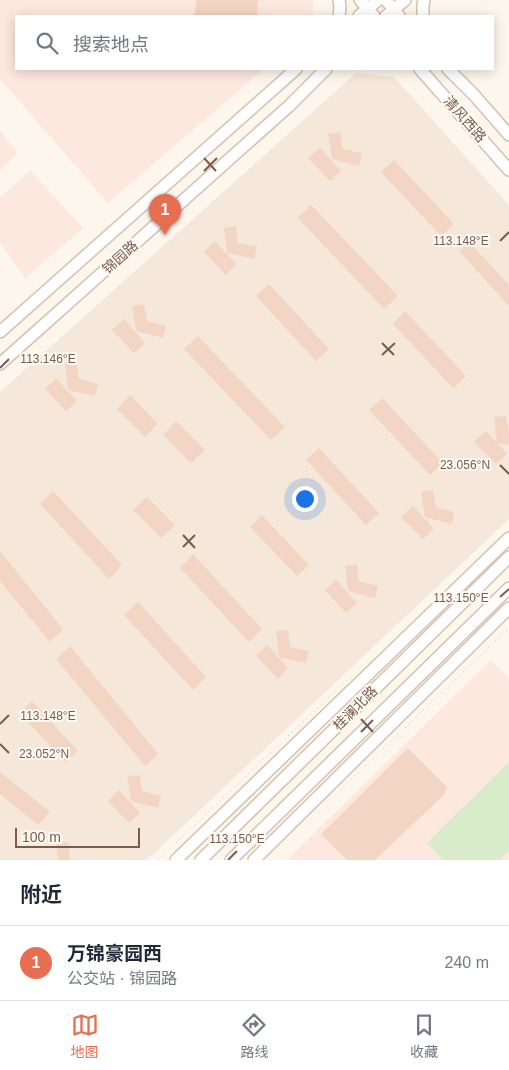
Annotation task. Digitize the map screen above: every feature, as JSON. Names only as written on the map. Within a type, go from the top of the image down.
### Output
[{"type":"main road","points":[[339,0],[339,15]]},
{"type":"main road","points":[[360,0],[367,14],[378,0]]},
{"type":"main road","points":[[386,0],[393,14],[405,0]]},
{"type":"main road","points":[[423,15],[422,5],[424,0]]},
{"type":"main road","points":[[0,332],[295,70]]},
{"type":"main road","name":"锦园路","points":[[0,364],[289,106],[325,70]]},
{"type":"main road","name":"清风西路","points":[[421,70],[509,170]]},
{"type":"main road","name":"清风西路","points":[[449,70],[509,135]]},
{"type":"main road","points":[[176,860],[509,538]]},
{"type":"main road","name":"桂澜北路","points":[[201,860],[509,557]]},
{"type":"main road","name":"桂澜北路","points":[[231,860],[509,588]]},
{"type":"main road","points":[[254,860],[509,608]]},
{"type":"path","points":[[338,791],[509,628]]},
{"type":"path","points":[[158,860],[351,676]]},
{"type":"shaded area","points":[[0,0],[313,0],[313,15],[15,15],[15,70],[263,70],[108,203],[0,79]]},
{"type":"shaded area","points":[[356,73],[394,77],[509,205],[509,519],[147,860],[0,860],[0,392]]},
{"type":"shaded area","points":[[0,131],[18,153],[0,171]]},
{"type":"shaded area","points":[[30,170],[83,228],[25,278],[0,242],[0,198]]},
{"type":"shaded area","points":[[491,660],[509,678],[509,860],[287,860]]},
{"type":"green space","points":[[509,762],[509,851],[499,860],[443,860],[427,843]]},
{"type":"building","points":[[196,0],[258,0],[257,15],[195,15]]},
{"type":"building","points":[[340,132],[343,149],[362,153],[359,166],[332,159],[328,134]]},
{"type":"building","points":[[320,148],[341,171],[330,181],[308,158]]},
{"type":"building","points":[[394,160],[454,224],[441,236],[381,172]]},
{"type":"building","points":[[311,205],[398,296],[384,309],[298,218]]},
{"type":"building","points":[[236,226],[238,243],[257,247],[254,259],[227,253],[224,228]]},
{"type":"building","points":[[215,241],[236,264],[226,275],[204,252]]},
{"type":"building","points":[[469,242],[509,285],[509,306],[459,251]]},
{"type":"building","points":[[269,284],[329,349],[316,361],[256,296]]},
{"type":"building","points":[[144,304],[147,321],[166,326],[163,338],[136,331],[132,306]]},
{"type":"building","points":[[405,311],[466,376],[453,388],[393,324]]},
{"type":"building","points":[[124,319],[145,343],[134,353],[112,330]]},
{"type":"building","points":[[198,336],[285,427],[271,440],[184,349]]},
{"type":"building","points":[[77,363],[79,379],[98,384],[95,396],[68,390],[65,364]]},
{"type":"building","points":[[56,378],[77,401],[66,411],[45,389]]},
{"type":"building","points":[[130,395],[158,424],[145,437],[117,409]]},
{"type":"building","points":[[382,398],[443,463],[430,475],[369,410]]},
{"type":"building","points":[[506,416],[509,445],[497,443],[494,417]]},
{"type":"building","points":[[176,421],[205,450],[191,463],[163,435]]},
{"type":"building","points":[[486,431],[507,454],[496,464],[474,442]]},
{"type":"building","points":[[319,448],[379,513],[366,525],[306,460]]},
{"type":"building","points":[[433,490],[436,507],[454,512],[452,524],[425,517],[421,492]]},
{"type":"building","points":[[53,491],[122,565],[109,579],[40,504]]},
{"type":"building","points":[[147,497],[175,525],[161,538],[133,510]]},
{"type":"building","points":[[413,506],[434,529],[423,539],[401,517]]},
{"type":"building","points":[[262,515],[309,565],[297,576],[250,527]]},
{"type":"building","points":[[0,551],[63,629],[50,642],[0,581]]},
{"type":"building","points":[[193,554],[262,629],[249,642],[180,568]]},
{"type":"building","points":[[357,564],[359,581],[378,586],[375,598],[348,591],[345,566]]},
{"type":"building","points":[[336,580],[357,603],[346,613],[325,590]]},
{"type":"building","points":[[138,602],[206,677],[193,690],[124,615]]},
{"type":"building","points":[[288,630],[290,647],[309,651],[306,663],[279,657],[276,631]]},
{"type":"building","points":[[267,645],[288,668],[278,679],[256,656]]},
{"type":"building","points":[[70,646],[158,754],[145,766],[56,659]]},
{"type":"building","points":[[32,701],[78,751],[66,762],[19,713]]},
{"type":"building","points":[[408,748],[447,787],[444,795],[375,860],[347,860],[321,834]]},
{"type":"building","points":[[0,772],[50,812],[38,825],[0,794]]},
{"type":"building","points":[[140,775],[142,791],[161,796],[158,808],[131,801],[127,776]]},
{"type":"building","points":[[119,790],[140,813],[129,823],[108,801]]},
{"type":"building","points":[[68,842],[70,860],[58,860],[56,844]]},
{"type":"place","name":"万锦豪园西","points":[[165,235]]}]
